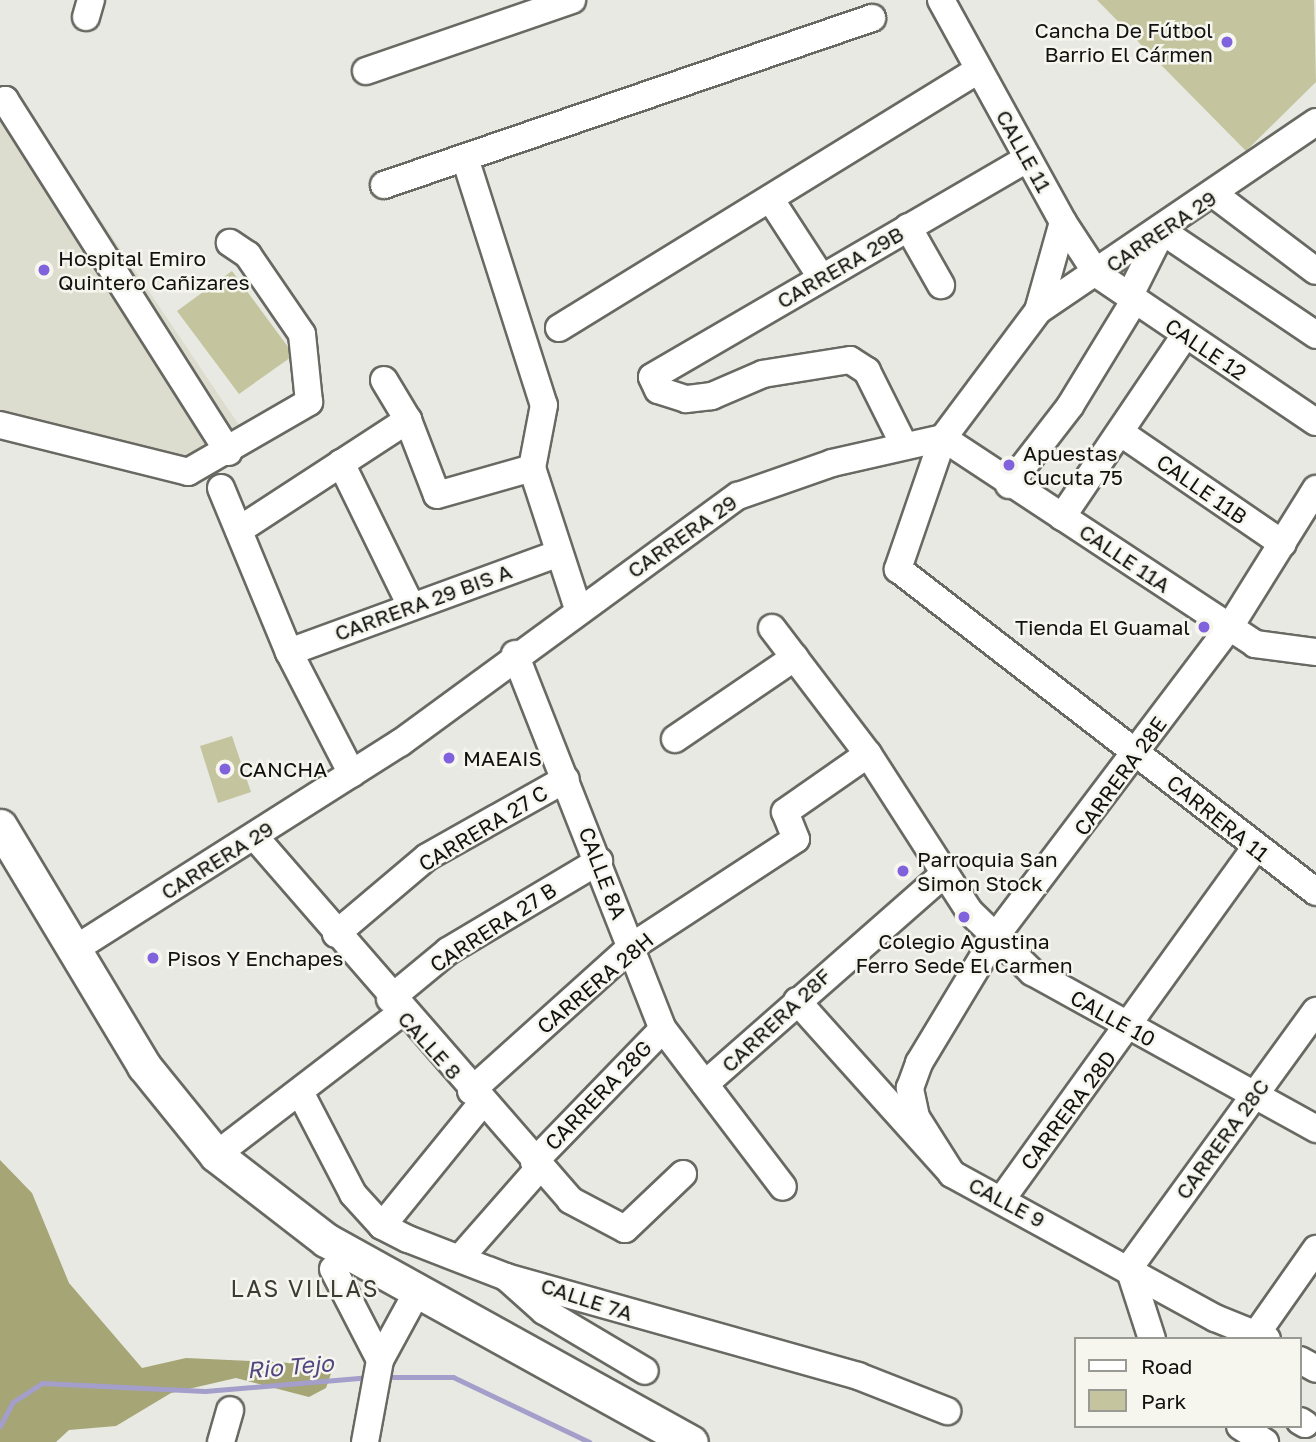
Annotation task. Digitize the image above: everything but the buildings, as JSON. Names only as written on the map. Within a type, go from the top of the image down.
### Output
[{"type":"main road","points":[[0,826],[176,1113],[216,1155],[266,1200],[412,1301],[659,1442]]},
{"type":"main road","points":[[0,867],[166,1135],[199,1170],[333,1269],[412,1301],[691,1442]]},
{"type":"street","points":[[366,71],[572,0]]},
{"type":"street","name":"CALLE 11","points":[[946,2],[979,70],[1063,222],[1097,274]]},
{"type":"street","points":[[384,185],[872,18]]},
{"type":"street","points":[[559,328],[979,70]]},
{"type":"street","points":[[0,103],[5,100],[228,452]]},
{"type":"street","name":"CARRERA 29","points":[[75,950],[352,774],[515,654],[738,496],[904,445],[943,438],[1038,311],[1215,195],[1316,122]]},
{"type":"street","points":[[465,158],[544,405],[532,468],[557,554],[578,609]]},
{"type":"street","name":"CARRERA 29B","points":[[904,445],[867,371],[850,360],[763,374],[712,396],[686,399],[658,390],[652,377],[1028,158]]},
{"type":"street","points":[[1215,195],[1316,271]]},
{"type":"street","points":[[771,200],[821,277]]},
{"type":"street","points":[[1038,311],[1063,222]]},
{"type":"street","points":[[908,227],[941,285]]},
{"type":"street","points":[[1009,485],[1070,406],[1132,299],[1162,231],[1316,335]]},
{"type":"street","points":[[0,425],[188,472],[228,452],[309,402],[311,388],[302,334],[248,255],[230,243]]},
{"type":"street","name":"CALLE 12","points":[[1097,274],[1316,422]]},
{"type":"street","points":[[1062,517],[1185,335]]},
{"type":"street","points":[[384,380],[408,420],[437,495],[532,468]]},
{"type":"street","points":[[239,530],[408,420]]},
{"type":"street","name":"CALLE 11B","points":[[1121,433],[1283,544]]},
{"type":"street","name":"CALLE 11A","points":[[943,438],[1009,485],[1255,645],[1316,652]]},
{"type":"street","name":"CARRERA 11","points":[[943,438],[898,569],[1136,752],[1254,849],[1316,892]]},
{"type":"street","points":[[341,463],[411,606]]},
{"type":"street","points":[[221,488],[289,652],[352,774]]},
{"type":"street","name":"CARRERA 28E","points":[[952,1174],[916,1117],[910,1088],[995,937],[1229,628],[1316,489]]},
{"type":"street","name":"CARRERA 29 BIS A","points":[[289,652],[557,554]]},
{"type":"street","name":"CALLE 10","points":[[772,628],[868,754],[943,875],[995,937],[1032,972],[1128,1029],[1258,1091],[1316,1129]]},
{"type":"street","name":"CALLE 8A","points":[[515,654],[599,860],[663,1029],[783,1187]]},
{"type":"street","points":[[675,738],[795,657]]},
{"type":"street","name":"CARRERA 28H","points":[[382,1226],[477,1097],[631,947],[796,839],[785,812],[868,754]]},
{"type":"street","name":"CARRERA 27 C","points":[[336,934],[428,857],[566,779]]},
{"type":"street","name":"CALLE 8","points":[[255,837],[396,1006],[570,1200],[625,1229],[683,1174]]},
{"type":"street","name":"CARRERA 28D","points":[[1002,1199],[1128,1029],[1254,849]]},
{"type":"street","name":"CARRERA 27 B","points":[[216,1155],[300,1092],[396,1006],[448,951],[599,860]]},
{"type":"street","name":"CARRERA 28F","points":[[705,1084],[943,875]]},
{"type":"street","name":"CALLE 9","points":[[797,1001],[952,1174],[1129,1268],[1215,1318],[1262,1336]]},
{"type":"street","name":"CARRERA 28C","points":[[1129,1268],[1316,1011]]},
{"type":"street","name":"CARRERA 28G","points":[[460,1258],[536,1165],[663,1029]]},
{"type":"street","name":"CALLE 7A","points":[[300,1092],[353,1194],[382,1226],[506,1276],[858,1376],[947,1411]]},
{"type":"street","points":[[1262,1336],[1316,1249]]},
{"type":"street","points":[[1129,1268],[1151,1337]]},
{"type":"street","points":[[333,1269],[380,1363]]},
{"type":"street","points":[[506,1276],[544,1311],[645,1371]]},
{"type":"street","points":[[365,1442],[380,1363],[412,1301]]},
{"type":"street","points":[[226,1441],[230,1410]]},
{"type":"street","points":[[1243,1428],[1265,1442]]},
{"type":"shaded area","points":[[10,85],[241,428],[187,466],[0,431],[0,91]]},
{"type":"green space","name":"Cancha De Fútbol Barrio El Cármen","points":[[1097,0],[1314,0],[1316,82],[1246,151]]},
{"type":"green space","points":[[232,271],[294,355],[239,394],[177,311]]},
{"type":"green space","name":"CANCHA","points":[[232,736],[251,792],[218,803],[200,746]]},
{"type":"green space","points":[[0,1160],[32,1193],[69,1283],[142,1368],[186,1358],[334,1365],[326,1388],[309,1397],[236,1378],[171,1393],[116,1426],[69,1430],[56,1442],[0,1442]]},
{"type":"waterway","name":"Rio Tejo","points":[[0,1426],[13,1402],[42,1383],[205,1391],[370,1377]]},
{"type":"waterway","name":"Rio Tejo","points":[[386,1377],[453,1377],[589,1442]]},
{"type":"place","name":"Cancha De Fútbol Barrio El Cármen","points":[[1227,42]]},
{"type":"place","name":"Hospital Emiro Quintero Cañizares","points":[[44,270]]},
{"type":"place","name":"Apuestas Cucuta 75","points":[[1009,465]]},
{"type":"place","name":"Tienda El Guamal","points":[[1204,627]]},
{"type":"place","name":"MAEAIS","points":[[449,758]]},
{"type":"place","name":"CANCHA","points":[[225,769]]},
{"type":"place","name":"Parroquia San Simon Stock","points":[[903,871]]},
{"type":"place","name":"Colegio Agustina Ferro Sede El Carmen","points":[[964,917]]},
{"type":"place","name":"Pisos Y Enchapes","points":[[153,958]]},
{"type":"district","name":"LAS VILLAS","points":[[305,1288]]}]
